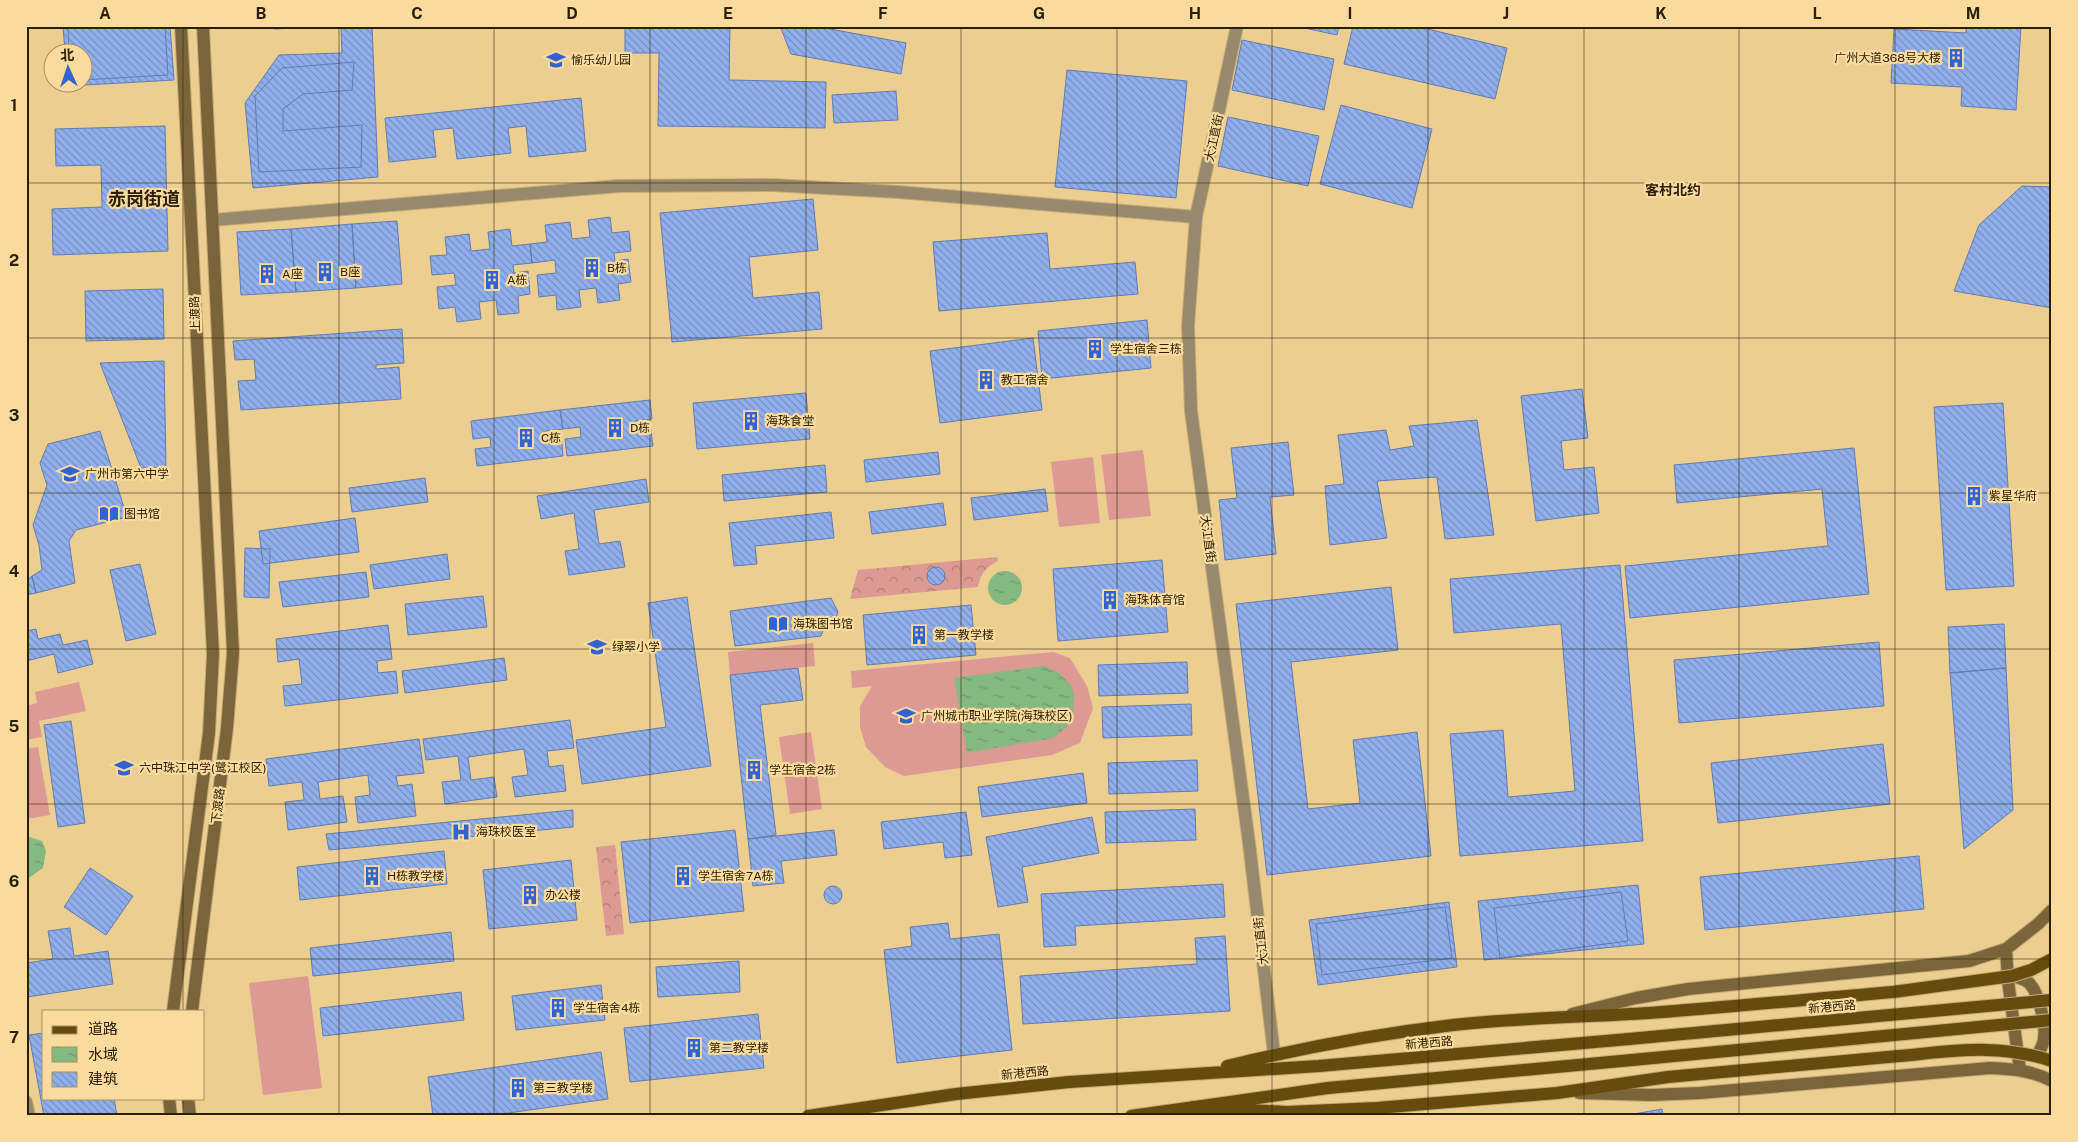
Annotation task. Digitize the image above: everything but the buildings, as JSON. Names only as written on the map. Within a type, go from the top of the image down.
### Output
[{"type":"main road","name":"上渡路","points":[[181,26],[211,602]]},
{"type":"main road","name":"上渡路","points":[[203,26],[231,600]]},
{"type":"main road","name":"下渡路","points":[[192,1010],[231,700],[233,654],[231,600]]},
{"type":"main road","name":"下渡路","points":[[173,1010],[209,733],[213,654],[211,602]]},
{"type":"main road","points":[[1564,1016],[1636,998],[1688,989],[1969,961],[2006,949],[2038,924],[2052,910]]},
{"type":"main road","points":[[2006,949],[2010,997],[2020,1070]]},
{"type":"main road","points":[[1195,1073],[1274,1054],[1366,1037],[1444,1026],[1564,1016],[1673,1011],[1893,992],[2012,976],[2031,970],[2052,959]]},
{"type":"main road","points":[[2012,976],[2031,984],[2037,997],[2045,1030],[2044,1039],[2037,1056]]},
{"type":"main road","name":"新港西路","points":[[808,1116],[993,1090],[1195,1073],[1319,1066],[2052,1000]]},
{"type":"main road","points":[[1131,1116],[1328,1088],[2052,1020]]},
{"type":"main road","points":[[1192,1107],[1255,1111],[1316,1111],[1557,1093],[1668,1078],[1981,1048],[2005,1050],[2052,1061]]},
{"type":"main road","points":[[1557,1093],[1651,1095],[1700,1093],[1948,1070],[1990,1068],[2020,1070],[2037,1074],[2052,1081]]},
{"type":"main road","points":[[169,1100],[171,1116]]},
{"type":"main road","points":[[188,1100],[190,1116]]},
{"type":"street","name":"大江直街","points":[[1237,26],[1196,217],[1188,326],[1190,402],[1249,843],[1274,1054]]},
{"type":"street","points":[[213,220],[619,186],[762,186],[898,192],[1196,217]]},
{"type":"street","points":[[26,1102],[29,1116]]},
{"type":"green space","points":[[1143,450],[1151,516],[1109,520],[1101,455]]},
{"type":"green space","points":[[1093,457],[1100,523],[1059,527],[1051,462]]},
{"type":"green space","points":[[997,557],[998,561],[987,568],[980,578],[978,587],[850,599],[858,570]]},
{"type":"green space","points":[[813,643],[815,666],[730,675],[728,652]]},
{"type":"green space","points":[[1053,652],[1070,658],[1087,686],[1093,708],[1080,743],[1052,755],[904,776],[885,767],[866,747],[860,727],[860,706],[872,686],[852,688],[851,671]]},
{"type":"green space","points":[[79,682],[86,711],[39,721],[42,737],[26,740],[26,706],[37,703],[35,692]]},
{"type":"green space","points":[[811,732],[822,809],[790,814],[779,737]]},
{"type":"green space","points":[[38,747],[50,815],[26,819],[26,749]]},
{"type":"green space","points":[[615,845],[624,934],[606,936],[596,847]]},
{"type":"green space","points":[[308,976],[322,1088],[263,1095],[249,983]]},
{"type":"water","points":[[1005,571],[1017,576],[1022,588],[1017,600],[1005,605],[993,600],[988,588],[993,576]]},
{"type":"water","points":[[1044,666],[1059,673],[1070,684],[1074,693],[1073,712],[1068,726],[1053,738],[967,753],[954,678]]},
{"type":"water","points":[[26,836],[42,841],[46,851],[43,868],[26,880]]},
{"type":"place","name":"广州大道368号大楼","points":[[1956,58]]},
{"type":"place","name":"愉乐幼儿园","points":[[556,60]]},
{"type":"place","name":"B栋","points":[[592,268]]},
{"type":"place","name":"B座","points":[[325,272]]},
{"type":"place","name":"A座","points":[[267,274]]},
{"type":"place","name":"A栋","points":[[492,280]]},
{"type":"place","name":"学生宿舍三栋","points":[[1095,349]]},
{"type":"place","name":"教工宿舍","points":[[986,380]]},
{"type":"place","name":"海珠食堂","points":[[751,421]]},
{"type":"place","name":"D栋","points":[[615,428]]},
{"type":"place","name":"C栋","points":[[526,438]]},
{"type":"place","name":"广州市第六中学","points":[[70,474]]},
{"type":"place","name":"紫星华府","points":[[1974,496]]},
{"type":"place","name":"图书馆","points":[[109,514]]},
{"type":"place","name":"海珠体育馆","points":[[1110,600]]},
{"type":"place","name":"海珠图书馆","points":[[778,624]]},
{"type":"place","name":"第一教学楼","points":[[919,635]]},
{"type":"place","name":"绿翠小学","points":[[597,647]]},
{"type":"place","name":"广州城市职业学院(海珠校区)","points":[[906,716]]},
{"type":"place","name":"六中珠江中学(鹭江校区)","points":[[124,768]]},
{"type":"place","name":"学生宿舍2栋","points":[[754,770]]},
{"type":"place","name":"海珠校医室","points":[[461,832]]},
{"type":"place","name":"H栋教学楼","points":[[372,876]]},
{"type":"place","name":"学生宿舍7A栋","points":[[683,876]]},
{"type":"place","name":"办公楼","points":[[530,895]]},
{"type":"place","name":"学生宿舍4栋","points":[[558,1008]]},
{"type":"place","name":"第二教学楼","points":[[694,1048]]},
{"type":"place","name":"第三教学楼","points":[[518,1088]]},
{"type":"district","name":"客村北约","points":[[1673,190]]},
{"type":"district","name":"赤岗街道","points":[[144,199]]}]
